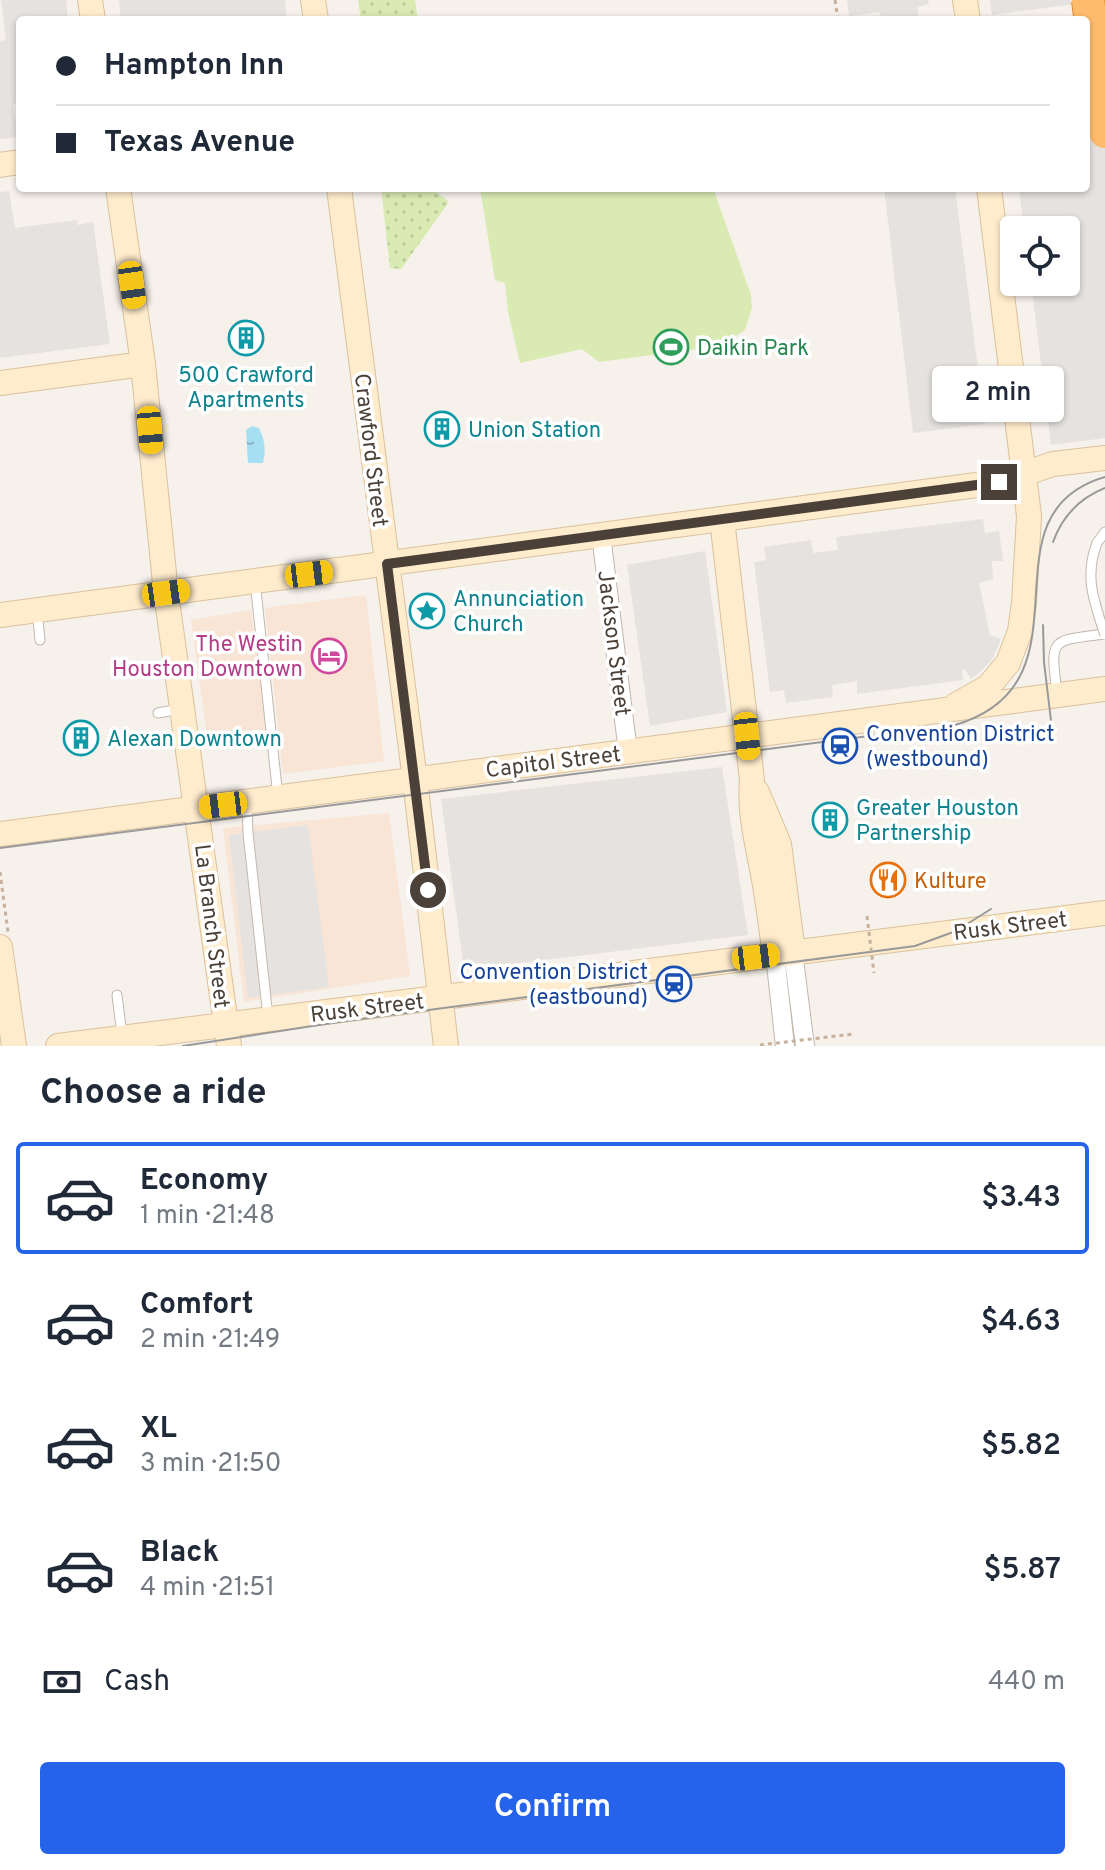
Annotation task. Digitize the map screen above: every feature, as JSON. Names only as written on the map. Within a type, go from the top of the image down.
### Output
[{"type":"highway","points":[[1088,0],[1105,132]]},
{"type":"street","name":"La Branch Street","points":[[119,192],[143,364],[166,593],[227,1035]]},
{"type":"street","name":"Crawford Street","points":[[340,192],[446,1046]]},
{"type":"street","points":[[947,710],[994,681],[1008,663],[1020,631],[1029,516],[989,192]]},
{"type":"street","points":[[0,383],[143,364]]},
{"type":"street","points":[[0,615],[999,482],[1053,464],[1105,458]]},
{"type":"street","points":[[722,519],[752,780],[750,802],[755,839],[805,1046]]},
{"type":"street","name":"Jackson Street","points":[[601,535],[628,752]]},
{"type":"street","name":"Capitol Street","points":[[0,834],[1105,689]]},
{"type":"street","name":"Rusk Street","points":[[58,1046],[122,1038],[227,1035],[268,1019],[1105,913]]},
{"type":"street","points":[[0,947],[14,1046]]},
{"type":"street","points":[[784,953],[785,1046]]},
{"type":"lane","points":[[1057,695],[1052,655],[1056,644],[1063,640],[1105,634],[1092,596],[1089,576],[1093,553],[1105,532]]},
{"type":"lane","points":[[255,581],[278,797]]},
{"type":"lane","points":[[37,610],[40,640]]},
{"type":"lane","points":[[158,713],[184,709]]},
{"type":"lane","points":[[248,801],[248,828],[268,1019]]},
{"type":"lane","points":[[117,995],[122,1038]]},
{"type":"path","points":[[867,916],[874,973]]},
{"type":"path","points":[[760,1045],[853,1034]]},
{"type":"shaded area","points":[[1,0],[66,0],[68,16],[16,16],[16,104],[13,104],[16,137],[0,139],[0,41],[6,40]]},
{"type":"shaded area","points":[[119,0],[285,0],[287,16],[121,16]]},
{"type":"shaded area","points":[[847,0],[928,0],[929,4],[917,7],[918,16],[880,16],[879,12],[849,16]]},
{"type":"shaded area","points":[[990,0],[1105,0],[992,15]]},
{"type":"shaded area","points":[[1105,47],[1105,438],[1051,445],[1033,296],[1080,296],[1080,216],[1022,216],[1019,192],[1090,192],[1090,49]]},
{"type":"shaded area","points":[[9,191],[15,228],[77,220],[77,225],[93,222],[110,344],[0,358],[0,192]]},
{"type":"shaded area","points":[[884,192],[956,192],[985,424],[913,433]]},
{"type":"shaded area","points":[[983,519],[985,533],[999,531],[1003,561],[992,561],[993,579],[979,583],[990,635],[1001,639],[992,660],[979,673],[971,679],[965,669],[962,670],[963,680],[857,694],[857,681],[832,685],[833,697],[786,703],[784,690],[770,692],[754,562],[766,560],[764,547],[811,540],[813,553],[838,550],[836,537]]},
{"type":"shaded area","points":[[705,551],[727,712],[650,726],[627,565]]},
{"type":"shaded area","points":[[366,595],[384,761],[283,774],[265,608]]},
{"type":"shaded area","points":[[251,610],[267,729],[207,735],[191,620]]},
{"type":"shaded area","points":[[722,767],[748,935],[464,970],[441,799]]},
{"type":"shaded area","points":[[389,813],[410,976],[244,1002],[223,828]]},
{"type":"shaded area","points":[[308,825],[329,987],[248,998],[229,835]]},
{"type":"green space","points":[[358,0],[415,0],[417,16],[360,16]]},
{"type":"green space","points":[[381,192],[437,192],[449,202],[401,269],[390,268]]},
{"type":"green space","points":[[481,192],[714,192],[751,295],[752,308],[745,330],[721,346],[599,362],[582,349],[520,363],[505,283],[495,280]]},
{"type":"water","points":[[252,426],[259,428],[263,437],[263,463],[248,463],[246,430]]},
{"type":"tram line","points":[[0,848],[955,725],[998,704],[1021,673],[1032,638],[1039,561],[1047,526],[1067,497],[1105,477]]},
{"type":"tram line","points":[[1053,542],[1061,524],[1073,509],[1105,488]]},
{"type":"tram line","points":[[1043,625],[1052,729]]},
{"type":"tram line","points":[[183,1046],[345,1021],[915,946],[956,931],[991,909]]},
{"type":"place","name":"500 Crawford Apartments","points":[[246,338]]},
{"type":"place","name":"Daikin Park","points":[[671,347]]},
{"type":"place","name":"Union Station","points":[[442,429]]},
{"type":"place","name":"Annunciation Church","points":[[427,611]]},
{"type":"place","name":"The Westin Houston Downtown","points":[[329,656]]},
{"type":"place","name":"Alexan Downtown","points":[[81,738]]},
{"type":"place","name":"Convention District (westbound)","points":[[840,746]]},
{"type":"place","name":"Greater Houston Partnership","points":[[830,820]]},
{"type":"place","name":"Kulture","points":[[888,880]]},
{"type":"place","name":"Convention District (eastbound)","points":[[674,984]]},
{"type":"route","points":[[428,890],[387,564],[999,482]]}]
